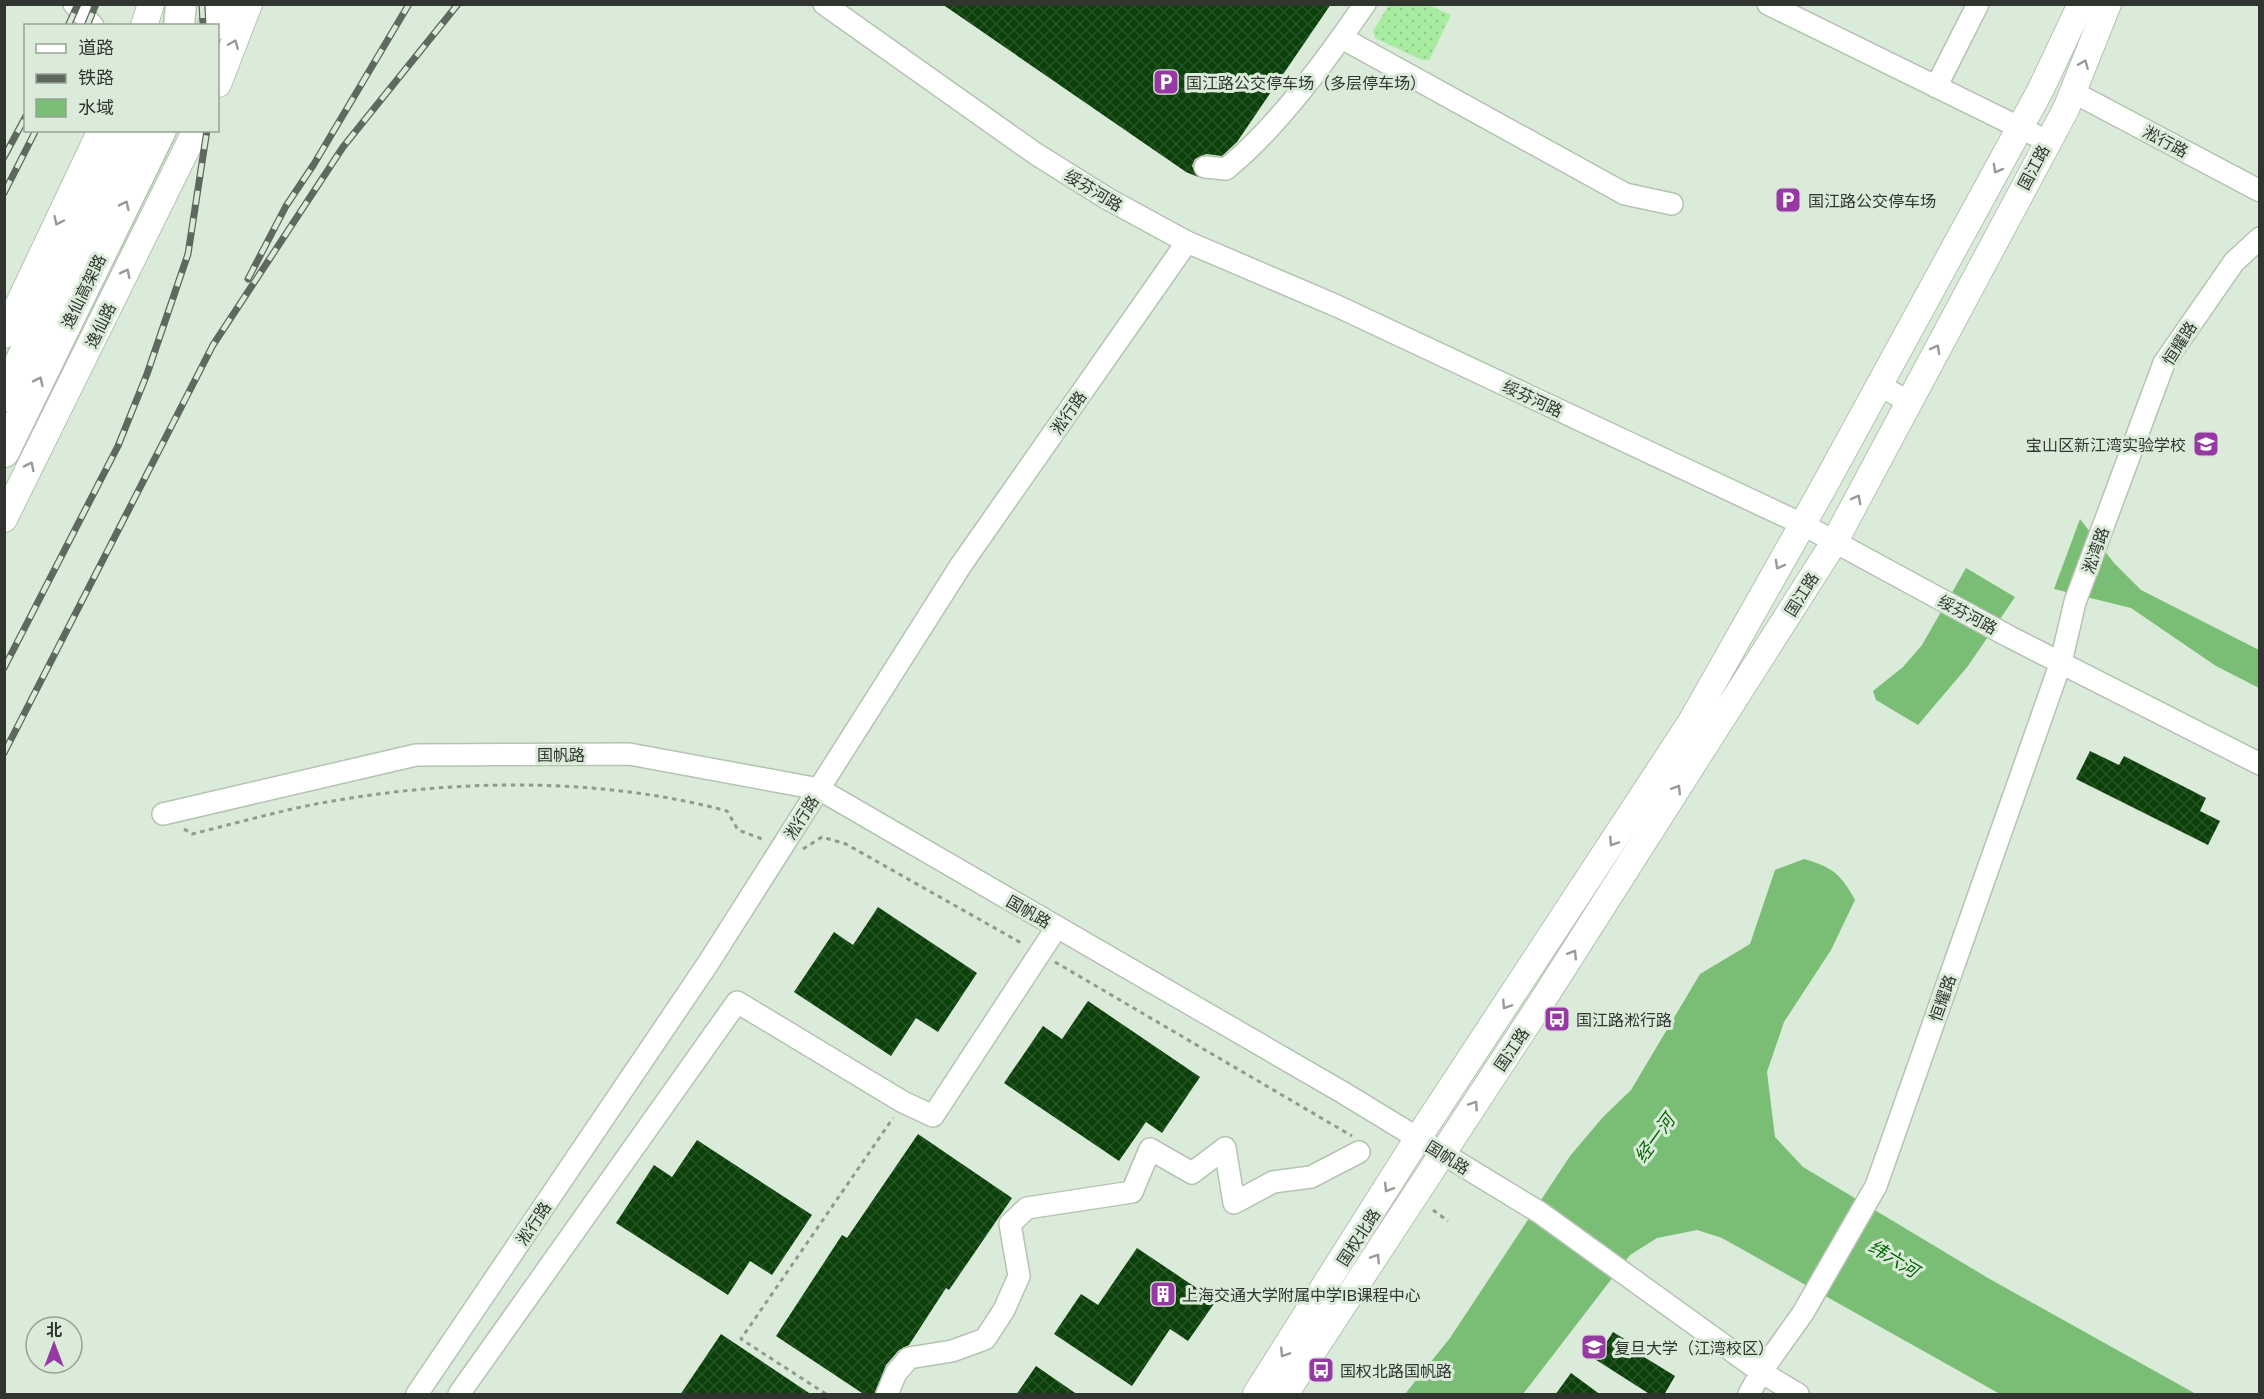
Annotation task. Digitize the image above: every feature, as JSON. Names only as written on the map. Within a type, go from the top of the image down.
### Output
[{"type":"highway","points":[[179,24],[185,4]]},
{"type":"highway","points":[[214,24],[223,4]]},
{"type":"highway","name":"逸仙高架路","points":[[4,396],[129,132]]},
{"type":"highway","name":"逸仙高架路","points":[[4,452],[160,132]]},
{"type":"main road","points":[[145,24],[151,4]]},
{"type":"main road","points":[[219,81],[249,4]]},
{"type":"main road","name":"国江路","points":[[1418,1138],[1691,722],[2020,128],[2081,4]]},
{"type":"main road","name":"国江路","points":[[1442,1154],[1548,993],[1835,541],[2073,92],[2108,4]]},
{"type":"main road","points":[[4,335],[100,132]]},
{"type":"main road","points":[[4,370],[123,132]]},
{"type":"main road","name":"逸仙路","points":[[4,519],[195,132]]},
{"type":"main road","name":"国权北路","points":[[1256,1395],[1418,1138]]},
{"type":"main road","name":"国权北路","points":[[1285,1395],[1442,1154]]},
{"type":"street","points":[[74,4],[91,24]]},
{"type":"street","name":"绥芬河路","points":[[824,4],[1036,154],[1108,200],[1187,242],[1337,306],[1802,524],[2010,637],[2259,764]]},
{"type":"street","points":[[1205,167],[1226,170],[1251,149],[1342,38],[1365,4]]},
{"type":"street","points":[[1768,4],[2047,141]]},
{"type":"street","points":[[1936,87],[1978,4]]},
{"type":"street","points":[[1342,38],[1624,194],[1672,204]]},
{"type":"street","name":"淞行路","points":[[2073,92],[2259,191]]},
{"type":"street","name":"恒耀路","points":[[2114,497],[2164,363],[2234,262],[2259,238]]},
{"type":"street","name":"淞行路","points":[[417,1395],[702,971],[961,565],[1187,242]]},
{"type":"street","points":[[1878,385],[1908,400]]},
{"type":"street","name":"淞湾路","points":[[2076,602],[2114,497]]},
{"type":"street","name":"恒耀路","points":[[1749,1395],[1761,1372],[1816,1290],[1876,1186],[2061,663],[2076,602]]},
{"type":"street","name":"国帆路","points":[[163,814],[416,755],[629,754],[819,789],[1418,1138],[1539,1212],[1761,1372],[1798,1395]]},
{"type":"street","points":[[459,1395],[736,1002],[903,1102],[933,1116],[1057,927]]},
{"type":"street","points":[[887,1395],[896,1373],[909,1358],[952,1351],[985,1339],[1004,1310],[1019,1276],[1010,1224],[1027,1208],[1132,1192],[1150,1149],[1192,1173],[1225,1148],[1234,1203],[1273,1182],[1311,1177],[1359,1152]]},
{"type":"path","points":[[163,814],[192,834],[316,804],[436,787],[581,787],[685,800],[728,811],[738,830],[782,847],[806,849],[822,837],[846,844],[1351,1134],[1359,1152]]},
{"type":"path","points":[[826,1395],[741,1339],[903,1102]]},
{"type":"path","points":[[1415,1197],[1448,1221]]},
{"type":"shaded area","points":[[1389,5],[1428,5],[1451,15],[1429,60],[1422,60],[1375,38],[1373,31]]},
{"type":"water","points":[[2080,519],[2114,563],[2141,590],[2259,650],[2259,688],[2216,666],[2131,608],[2054,589]]},
{"type":"water","points":[[1966,568],[2015,597],[1968,666],[1918,725],[1876,700],[1873,691],[1903,667],[1922,645]]},
{"type":"water","points":[[1804,859],[1822,865],[1835,873],[1855,900],[1831,950],[1784,1022],[1767,1072],[1775,1137],[1803,1167],[1988,1278],[2196,1394],[2000,1394],[1722,1238],[1697,1230],[1657,1238],[1630,1255],[1523,1394],[1405,1394],[1450,1338],[1570,1156],[1603,1117],[1631,1090],[1700,974],[1750,944],[1775,870]]},
{"type":"building","name":"国江路公交停车场（多层停车场）","points":[[942,4],[1331,4],[1237,142],[1222,156],[1206,154],[1195,159],[1192,166],[1198,177],[1186,172]]},
{"type":"building","points":[[2090,751],[2119,765],[2124,756],[2206,798],[2200,811],[2220,821],[2208,845],[2076,779]]},
{"type":"building","points":[[878,907],[977,973],[938,1032],[916,1018],[891,1056],[794,992],[834,932],[853,945]]},
{"type":"building","points":[[1088,1001],[1200,1077],[1162,1133],[1146,1122],[1119,1161],[1004,1083],[1043,1026],[1062,1039]]},
{"type":"building","points":[[918,1134],[1012,1198],[949,1290],[946,1288],[909,1345],[899,1350],[886,1365],[874,1395],[865,1395],[776,1336],[842,1235],[847,1238]]},
{"type":"building","points":[[697,1140],[812,1215],[772,1275],[750,1261],[728,1295],[616,1223],[654,1165],[672,1177]]},
{"type":"building","points":[[1137,1248],[1216,1301],[1188,1341],[1170,1329],[1132,1386],[1054,1334],[1081,1294],[1098,1305]]},
{"type":"building","points":[[1613,1332],[1626,1340],[1623,1344],[1675,1376],[1664,1395],[1651,1395],[1590,1356],[1600,1340],[1606,1343]]},
{"type":"building","points":[[721,1334],[812,1395],[680,1395]]},
{"type":"building","points":[[1036,1366],[1078,1395],[1016,1395]]},
{"type":"building","points":[[1571,1373],[1601,1395],[1555,1395]]},
{"type":"railway","points":[[69,24],[78,4]]},
{"type":"railway","points":[[88,24],[96,4]]},
{"type":"railway","points":[[202,4],[203,24]]},
{"type":"railway","points":[[248,279],[286,206],[314,164],[409,4]]},
{"type":"railway","points":[[4,753],[213,345],[343,147],[458,4]]},
{"type":"railway","points":[[4,157],[24,120]]},
{"type":"railway","points":[[4,193],[35,132]]},
{"type":"railway","points":[[4,668],[118,446],[147,374],[188,254],[207,132]]},
{"type":"place","name":"国江路公交停车场（多层停车场）","points":[[1166,82]]},
{"type":"place","name":"国江路公交停车场","points":[[1788,200]]},
{"type":"place","name":"宝山区新江湾实验学校","points":[[2206,444]]},
{"type":"place","name":"国江路淞行路","points":[[1557,1019]]},
{"type":"place","name":"上海交通大学附属中学IB课程中心","points":[[1163,1294]]},
{"type":"place","name":"复旦大学（江湾校区）","points":[[1594,1347]]},
{"type":"place","name":"国权北路国帆路","points":[[1321,1370]]},
{"type":"water label","name":"经一河","points":[[1654,1138]]},
{"type":"water label","name":"纬六河","points":[[1894,1258]]}]
